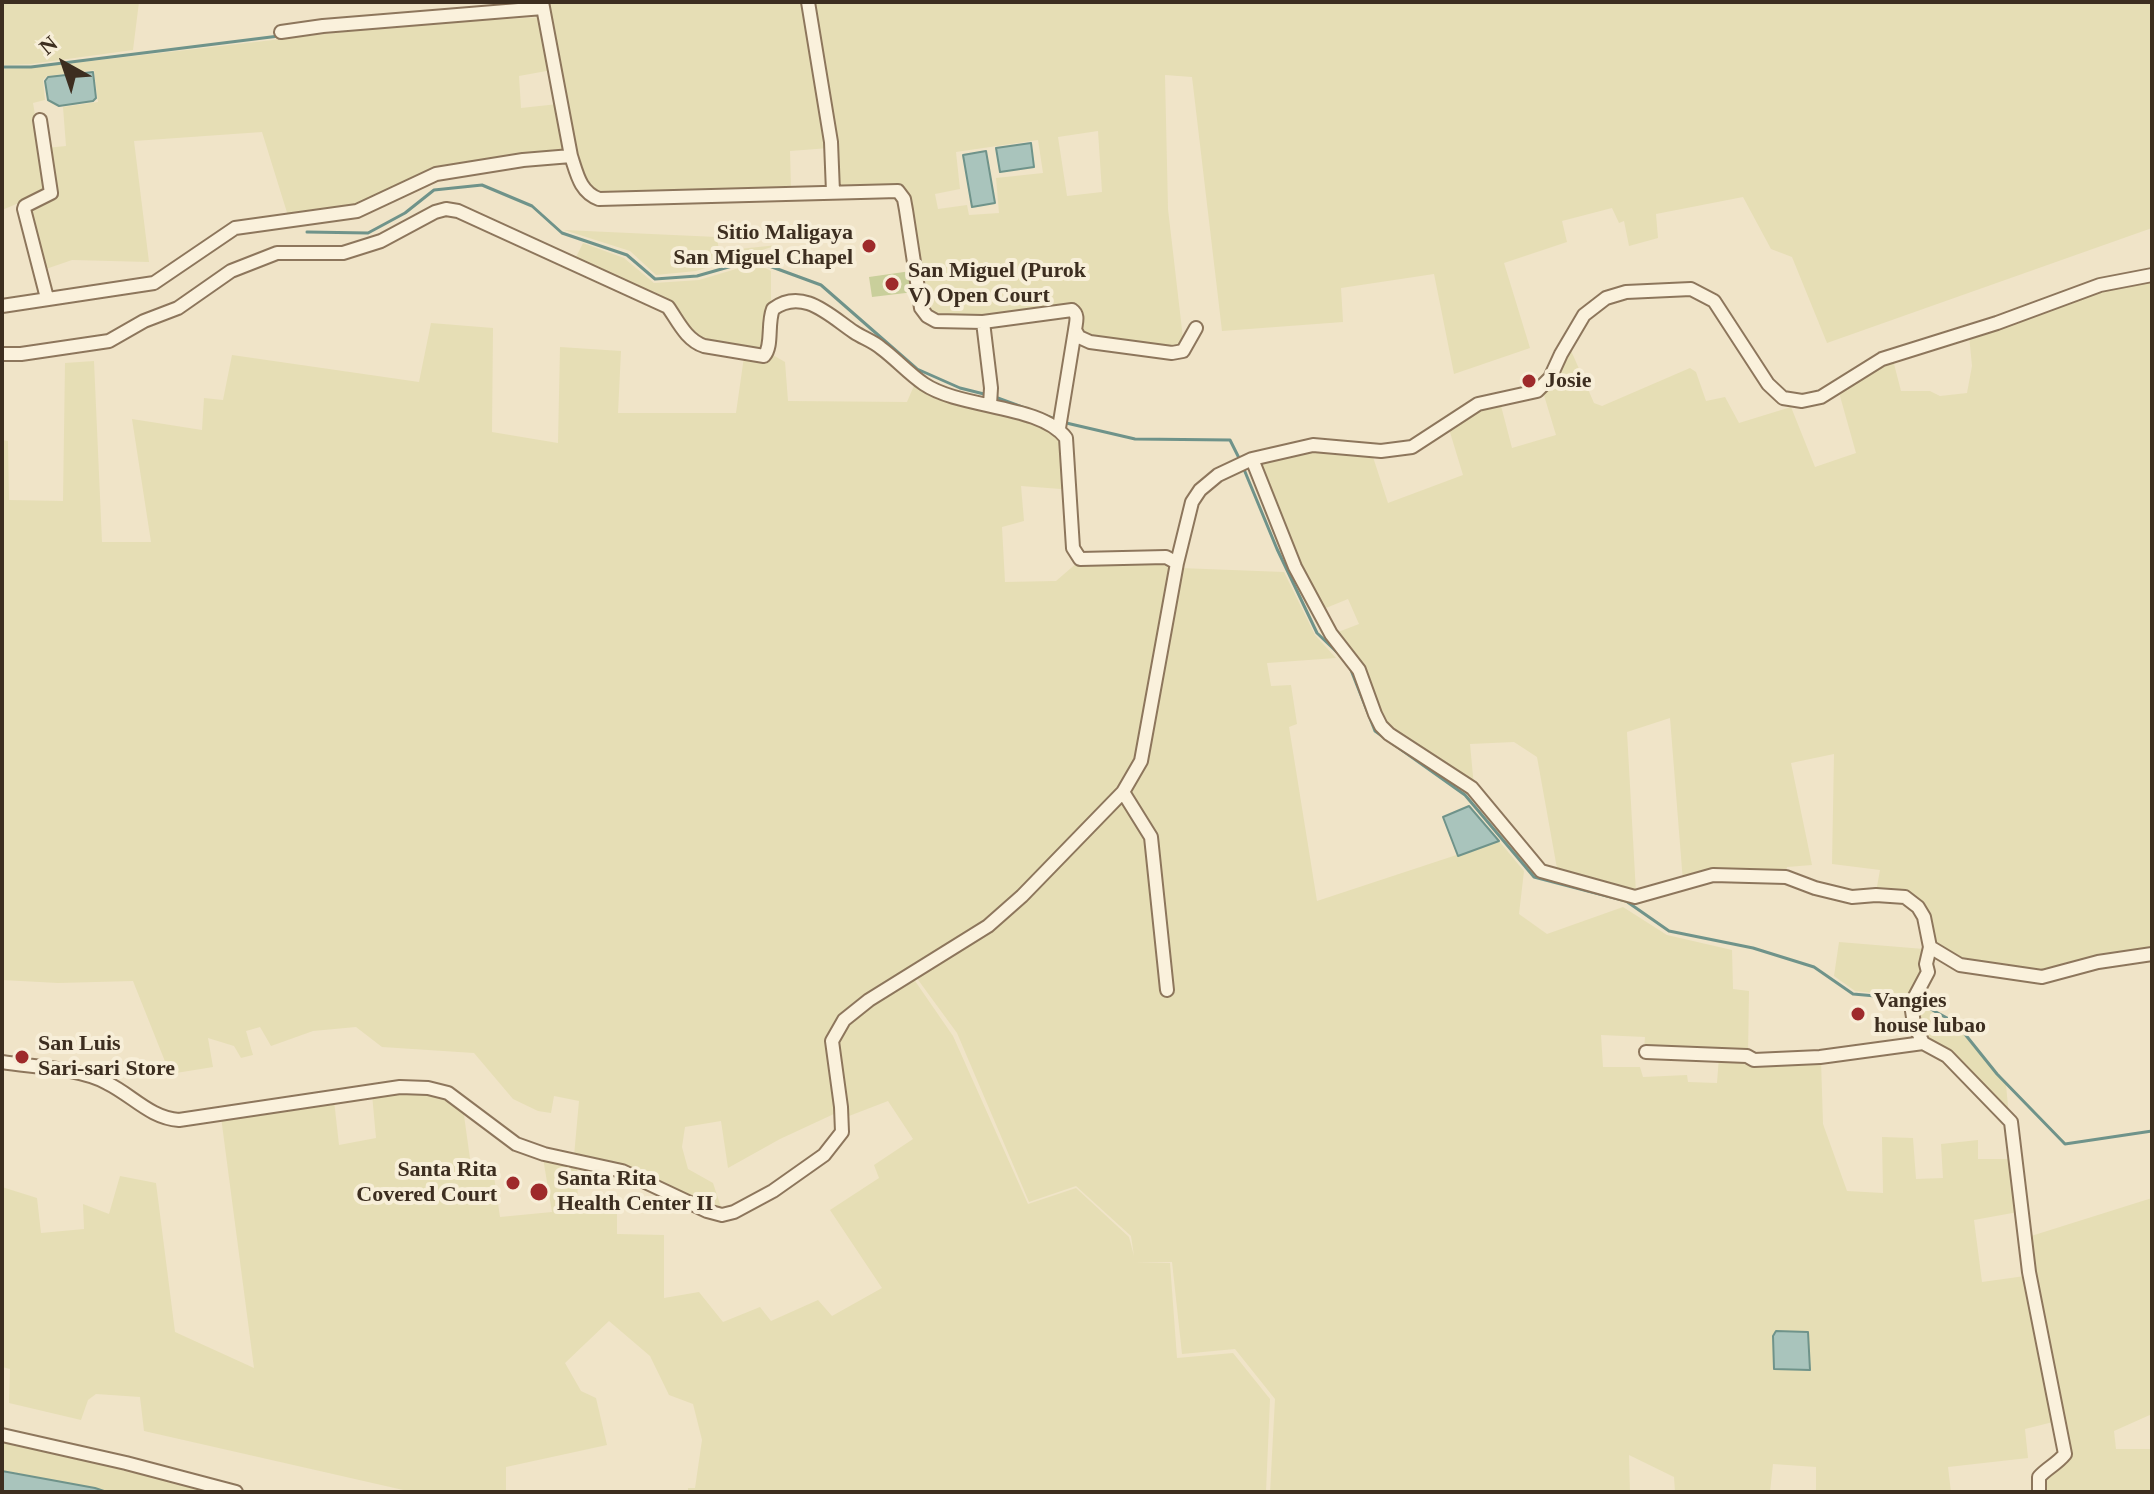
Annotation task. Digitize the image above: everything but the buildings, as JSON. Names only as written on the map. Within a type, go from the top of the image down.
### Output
[{"type":"street","points":[[808,2],[831,142],[833,192]]},
{"type":"street","points":[[281,32],[543,5],[571,156],[588,195],[599,199],[898,191],[904,199],[921,308],[927,316],[936,321],[983,322],[1072,310],[1077,316],[1059,428]]},
{"type":"street","points":[[40,120],[51,193],[24,209],[47,298]]},
{"type":"street","points":[[2,306],[154,283],[235,228],[357,211],[436,174],[571,156]]},
{"type":"street","points":[[2,354],[109,341],[144,321],[178,308],[231,271],[277,253],[343,253],[381,241],[446,209],[458,211],[668,307],[694,343],[767,355],[768,326],[773,309],[784,302],[812,304],[883,349],[935,391],[967,403],[991,397],[1059,428],[1066,438],[1073,548],[1080,559],[1166,557],[1177,563]]},
{"type":"street","points":[[2,1062],[106,1082],[165,1119],[179,1120],[400,1087],[428,1088],[448,1093],[516,1144],[544,1154],[622,1171],[707,1211],[722,1215],[734,1212],[773,1191],[824,1155],[842,1132],[832,1041],[844,1020],[869,1000],[988,926],[1022,896],[1123,792],[1141,761],[1177,563],[1192,502],[1200,490],[1218,475],[1252,459],[1313,445],[1381,451],[1412,447],[1478,404],[1537,391],[1550,378],[1584,315],[1606,298],[1626,292],[1691,289],[1714,301],[1768,384],[1783,398],[1802,401],[1821,397],[1882,359],[1997,323],[2100,285],[2152,275]]},
{"type":"street","points":[[983,322],[991,397]]},
{"type":"street","points":[[1075,330],[1079,337],[1090,342],[1172,353],[1183,351],[1196,328]]},
{"type":"street","points":[[1252,459],[1295,567],[1331,634],[1359,670],[1381,726],[1472,788],[1541,871],[1635,897],[1713,875],[1786,877],[1852,897],[1905,897],[1918,907],[1924,917],[1930,947],[1926,964],[1928,972],[1911,1004],[1914,1024],[1923,1043]]},
{"type":"street","points":[[1123,792],[1151,837],[1167,990]]},
{"type":"street","points":[[1930,947],[1960,965],[2042,977],[2098,962],[2152,954]]},
{"type":"street","points":[[1646,1052],[1747,1056],[1763,1060],[1820,1057],[1923,1043],[1947,1056],[2011,1122],[2029,1272],[2065,1454],[2053,1468],[2045,1470],[2039,1477],[2039,1492]]},
{"type":"street","points":[[2,1435],[236,1492]]},
{"type":"shaded area","points":[[2,2],[139,2],[133,50],[2,65]]},
{"type":"shaded area","points":[[544,2],[2152,2],[2152,228],[1827,343],[1792,257],[1771,249],[1743,197],[1656,214],[1658,238],[1629,246],[1624,221],[1619,223],[1612,208],[1562,221],[1567,242],[1504,263],[1530,348],[1454,374],[1434,274],[1341,288],[1343,322],[1222,331],[1192,77],[1165,75],[1168,209],[1184,347],[1174,350],[1081,336],[1079,314],[937,317],[924,307],[906,195],[835,189],[829,148],[790,151],[791,188],[600,197],[583,185]],"holes":[[[1098,131],[1102,192],[1067,196],[1058,137]],[[1038,140],[1043,173],[996,178],[999,213],[969,215],[967,205],[938,209],[935,194],[960,189],[956,152]]]},
{"type":"shaded area","points":[[543,17],[552,70],[519,76],[521,108],[558,104],[566,150],[560,154],[435,171],[359,207],[289,219],[262,132],[134,141],[149,262],[72,260],[43,270],[27,210],[50,198],[46,148],[66,146],[63,107],[98,102],[94,70],[47,76],[43,80],[45,100],[33,103],[48,191],[2,210],[2,69],[402,25]]},
{"type":"shaded area","points":[[564,230],[717,237],[719,251],[778,245],[696,271],[656,275],[630,251]]},
{"type":"shaded area","points":[[583,243],[624,258],[654,283],[699,280],[756,263],[771,271],[771,354],[785,362],[788,401],[907,402],[916,381],[1048,427],[1064,442],[1065,486],[1061,489],[1021,486],[1024,521],[1002,527],[1005,582],[1056,581],[1078,562],[1166,561],[1173,564],[1138,759],[1119,789],[987,922],[840,1016],[827,1040],[836,1113],[728,1168],[721,1121],[685,1127],[682,1147],[688,1169],[713,1183],[722,1210],[574,1156],[579,1101],[554,1096],[551,1113],[538,1111],[513,1099],[474,1053],[382,1047],[356,1027],[313,1031],[271,1046],[260,1027],[246,1031],[253,1055],[241,1058],[234,1046],[208,1038],[213,1067],[170,1074],[133,981],[58,983],[2,980],[2,440],[8,441],[9,500],[63,501],[65,363],[94,361],[102,542],[151,542],[132,419],[202,430],[204,398],[223,400],[232,355],[419,382],[431,323],[493,328],[492,432],[558,443],[560,347],[621,351],[618,413],[736,413],[744,357],[697,345],[670,303],[573,263]]},
{"type":"shaded area","points":[[2152,278],[2152,951],[2042,975],[1972,966],[1932,945],[1920,905],[1876,892],[1880,870],[1832,864],[1834,754],[1791,763],[1812,865],[1787,867],[1785,874],[1683,882],[1670,718],[1627,732],[1636,893],[1558,874],[1537,757],[1514,742],[1470,744],[1474,787],[1391,732],[1333,634],[1359,624],[1348,599],[1321,610],[1297,565],[1257,462],[1314,449],[1372,454],[1388,503],[1463,475],[1449,429],[1480,407],[1500,402],[1512,448],[1556,435],[1543,392],[1569,346],[1594,403],[1602,406],[1690,368],[1696,372],[1706,401],[1725,397],[1739,423],[1791,407],[1815,467],[1856,453],[1838,389],[1893,360],[1901,391],[1930,391],[1940,396],[1967,393],[1972,366],[1969,335],[2101,289]]},
{"type":"shaded area","points":[[1180,568],[1284,572],[1315,635],[1336,658],[1267,663],[1271,686],[1291,685],[1297,724],[1289,727],[1317,901],[1499,841],[1524,871],[1519,914],[1547,934],[1623,907],[1667,935],[1732,950],[1733,989],[1749,991],[1748,1055],[1644,1050],[1645,1037],[1601,1035],[1603,1067],[1640,1067],[1643,1077],[1687,1075],[1688,1082],[1717,1083],[1719,1057],[1821,1060],[1823,1124],[1847,1191],[1883,1193],[1882,1137],[1913,1138],[1916,1179],[1943,1178],[1941,1144],[1978,1140],[1978,1159],[2010,1159],[2018,1212],[1974,1220],[1982,1282],[2025,1276],[2057,1421],[2025,1429],[2028,1458],[1948,1467],[1951,1492],[1816,1492],[1816,1467],[1773,1464],[1770,1492],[1675,1492],[1674,1477],[1629,1455],[1630,1492],[1270,1492],[1275,1399],[1235,1349],[1182,1354],[1172,1262],[1135,1262],[1170,1263],[1177,1358],[1233,1353],[1270,1399],[1266,1492],[688,1492],[688,1488],[695,1488],[702,1440],[693,1404],[669,1395],[650,1356],[609,1321],[565,1363],[581,1391],[596,1398],[607,1445],[506,1467],[506,1492],[412,1492],[144,1431],[140,1397],[96,1394],[88,1400],[81,1420],[9,1403],[10,1369],[2,1367],[2,1187],[37,1198],[41,1233],[84,1229],[83,1204],[109,1214],[120,1176],[156,1183],[175,1332],[254,1368],[221,1117],[334,1100],[339,1145],[376,1138],[372,1094],[428,1092],[445,1097],[463,1108],[471,1166],[492,1163],[500,1217],[552,1212],[543,1158],[577,1165],[578,1211],[617,1210],[617,1234],[664,1235],[664,1298],[699,1292],[723,1322],[760,1307],[771,1321],[818,1300],[832,1316],[882,1288],[830,1210],[879,1178],[874,1165],[913,1139],[888,1101],[849,1116],[837,1039],[849,1022],[913,978],[953,1036],[1028,1204],[1076,1188],[1129,1237],[1134,1256],[1131,1236],[1076,1186],[1029,1202],[957,1033],[916,977],[990,929],[1145,762]]},
{"type":"shaded area","points":[[1839,942],[1924,949],[1926,972],[1911,997],[1855,991],[1834,976]]},
{"type":"shaded area","points":[[1913,1004],[1955,1024],[2006,1085],[2009,1116],[1926,1042]]},
{"type":"shaded area","points":[[2152,1198],[2152,1414],[2114,1431],[2116,1449],[2152,1449],[2152,1492],[2041,1492],[2041,1477],[2067,1455],[2028,1237]]},
{"type":"shaded area","points":[[2,1438],[255,1492],[107,1492],[2,1470]]},
{"type":"green space","name":"San Miguel (Purok V) Open Court","points":[[911,271],[914,292],[872,297],[869,277]]},
{"type":"water","points":[[93,72],[96,98],[93,101],[59,106],[48,100],[45,81],[48,77]]},
{"type":"water","points":[[1031,143],[1034,167],[1000,172],[996,148]]},
{"type":"water","points":[[986,151],[995,203],[972,207],[963,155]]},
{"type":"water","points":[[1469,806],[1499,841],[1458,856],[1443,817]]},
{"type":"water","points":[[1776,1331],[1808,1332],[1810,1370],[1774,1369],[1773,1336]]},
{"type":"water","points":[[2,1471],[95,1488],[107,1492],[2,1492]]},
{"type":"waterway","points":[[2,67],[31,67],[279,36]]},
{"type":"waterway","points":[[307,232],[368,233],[405,213],[434,190],[482,185],[532,206],[562,233],[627,255],[655,279],[697,276],[753,260],[821,285],[917,369],[960,388],[988,395]]},
{"type":"waterway","points":[[995,397],[1055,419]]},
{"type":"waterway","points":[[1062,422],[1135,439],[1230,440],[1240,460]]},
{"type":"waterway","points":[[1243,467],[1317,633],[1342,657]]},
{"type":"waterway","points":[[1351,670],[1375,731],[1465,795],[1534,877],[1626,901],[1669,931],[1753,948],[1814,967],[1853,994],[1909,999]]},
{"type":"waterway","points":[[1916,1001],[1956,1023],[1997,1074],[2065,1144],[2152,1131]]},
{"type":"place","name":"Sitio Maligaya San Miguel Chapel","points":[[869,246]]},
{"type":"place","name":"San Miguel (Purok V) Open Court","points":[[892,284]]},
{"type":"place","name":"Josie","points":[[1529,381]]},
{"type":"place","name":"Vangies house lubao","points":[[1858,1014]]},
{"type":"place","name":"San Luis Sari-sari Store","points":[[22,1057]]},
{"type":"place","name":"Santa Rita Covered Court","points":[[513,1183]]},
{"type":"place","name":"Santa Rita Health Center II","points":[[539,1192]]}]
